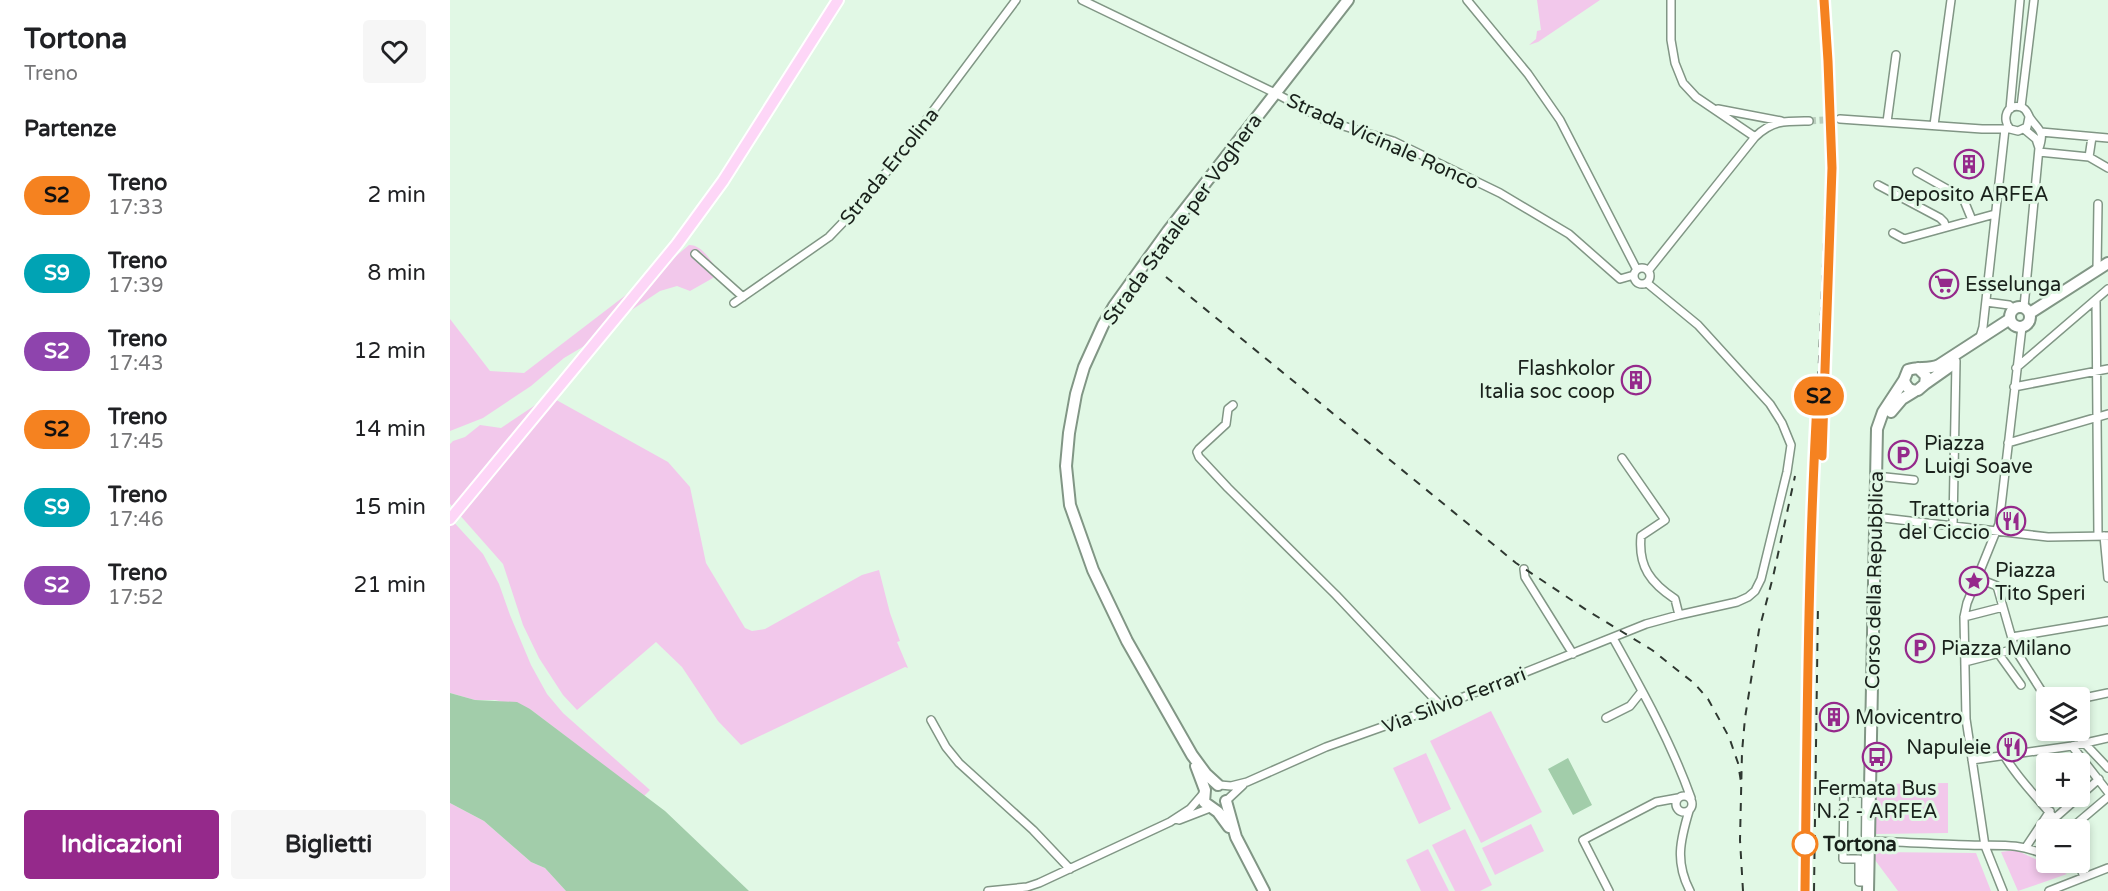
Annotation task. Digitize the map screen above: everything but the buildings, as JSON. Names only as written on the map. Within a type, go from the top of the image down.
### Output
[{"type":"main road","points":[[450,519],[677,244],[723,181],[838,0]]},
{"type":"main road","name":"Strada Statale per Voghera","points":[[1236,837],[1226,792],[1206,774],[1192,755],[1126,641],[1093,570],[1070,505],[1066,466],[1070,433],[1076,394],[1084,367],[1102,326],[1114,306],[1168,231],[1348,0]]},
{"type":"main road","points":[[2019,316],[1921,389],[1915,391],[1906,387],[1904,380],[1908,370],[1929,369],[1939,365],[1979,339],[2108,263]]},
{"type":"main road","points":[[1918,368],[1926,376],[1926,384]]},
{"type":"main road","name":"Corso della Repubblica","points":[[1868,891],[1878,423],[1904,380]]},
{"type":"main road","name":"Corso della Repubblica","points":[[1877,448],[1881,428],[1892,411],[1902,399],[1915,391]]},
{"type":"main road","name":"Strada Statale per Voghera","points":[[1192,755],[1204,791],[1204,802],[1222,816],[1236,837],[1264,891]]},
{"type":"main road","points":[[1204,791],[1210,785],[1219,785]]},
{"type":"main road","points":[[1212,808],[1222,807],[1226,800]]},
{"type":"street","name":"Strada Ercolina","points":[[734,303],[829,237],[854,211],[908,145],[1016,0]]},
{"type":"street","points":[[1467,0],[1528,74],[1560,120],[1635,272],[1637,283],[1647,283],[1650,276],[1648,271],[1644,268],[1635,272]]},
{"type":"street","points":[[1671,0],[1671,40],[1675,63],[1683,83],[1696,98],[1755,137]]},
{"type":"street","points":[[1979,339],[1986,302],[2006,128],[2005,118],[2010,109],[2020,0]]},
{"type":"street","points":[[2021,107],[2034,0]]},
{"type":"street","name":"Strada Vicinale Ronco","points":[[1087,1],[1327,121],[1393,141],[1500,193],[1569,234],[1620,279],[1635,272]]},
{"type":"street","points":[[1934,125],[1948,1]]},
{"type":"street","points":[[1887,122],[1896,55]]},
{"type":"street","points":[[2003,891],[1985,846],[1966,719],[1964,617],[1966,603],[1997,531],[2016,368],[2019,316],[2042,138],[2042,132],[2027,111],[2021,107],[2010,109]]},
{"type":"street","points":[[1715,109],[1781,121],[1809,121]]},
{"type":"street","points":[[1840,119],[1990,129],[2006,128],[2015,131],[2024,129],[2029,124],[2030,117]]},
{"type":"street","points":[[1648,271],[1755,137],[1764,129],[1781,121]]},
{"type":"street","points":[[1990,129],[1999,138],[2002,152]]},
{"type":"street","points":[[2024,129],[2036,139],[2039,150]]},
{"type":"street","points":[[2042,132],[2108,138]]},
{"type":"street","points":[[2089,157],[2091,137]]},
{"type":"street","points":[[2039,150],[2089,157],[2108,168]]},
{"type":"street","points":[[1917,171],[1963,198],[1972,220]]},
{"type":"street","points":[[1878,185],[1940,218],[1946,227]]},
{"type":"street","points":[[2097,270],[2098,204]]},
{"type":"street","points":[[1893,233],[1904,238],[1995,214]]},
{"type":"street","points":[[695,254],[743,297]]},
{"type":"street","name":"Via Silvio Ferrari","points":[[1219,785],[1231,786],[1247,782],[1326,747],[1442,706],[1613,638],[1678,615],[1737,602],[1755,591],[1764,568],[1787,472],[1791,445],[1782,423],[1770,404],[1698,325],[1647,283]]},
{"type":"street","points":[[2016,368],[2108,290]]},
{"type":"street","points":[[2096,300],[2103,536],[2108,578]]},
{"type":"street","points":[[1986,302],[2009,305],[2019,316]]},
{"type":"street","points":[[1953,526],[1956,361]]},
{"type":"street","points":[[2014,387],[2108,369]]},
{"type":"street","points":[[1233,405],[1228,410],[1226,424],[1199,449],[1197,452],[1199,457],[1442,706]]},
{"type":"street","points":[[2008,443],[2108,414]]},
{"type":"street","points":[[1622,458],[1665,520],[1641,537],[1640,552],[1645,570],[1658,587],[1675,599],[1678,615]]},
{"type":"street","points":[[1876,476],[1914,480]]},
{"type":"street","points":[[1875,517],[2048,537],[2103,536]]},
{"type":"street","points":[[1524,569],[1525,576],[1573,654]]},
{"type":"street","points":[[1977,578],[1997,586],[2015,649],[2039,687]]},
{"type":"street","points":[[1964,617],[2004,606]]},
{"type":"street","points":[[2012,637],[2108,621]]},
{"type":"street","points":[[1613,638],[1650,706],[1693,804],[1683,810],[1656,802]]},
{"type":"street","points":[[1965,662],[2015,649]]},
{"type":"street","points":[[1998,653],[2021,686]]},
{"type":"street","points":[[1606,718],[1630,706],[1642,691]]},
{"type":"street","points":[[2090,697],[2108,693]]},
{"type":"street","points":[[1630,706],[1650,706]]},
{"type":"street","points":[[931,720],[946,747],[959,763],[1033,830],[1070,869]]},
{"type":"street","points":[[1972,760],[2072,746],[2108,738]]},
{"type":"street","points":[[2083,743],[2108,768]]},
{"type":"street","points":[[2072,746],[2108,792]]},
{"type":"street","points":[[2004,755],[2012,769],[2055,818],[2099,779]]},
{"type":"street","points":[[1683,777],[1676,803],[1683,810],[1680,868],[1690,891]]},
{"type":"street","name":"Via Silvio Ferrari","points":[[1226,800],[1247,782]]},
{"type":"street","points":[[1170,822],[1190,808],[1204,791]]},
{"type":"street","points":[[1844,793],[1866,793],[1865,882],[1859,882],[1859,859],[1843,859],[1844,793]]},
{"type":"street","points":[[1609,891],[1583,840],[1656,802],[1686,795],[1691,798]]},
{"type":"street","points":[[2082,819],[2108,798]]},
{"type":"street","points":[[988,891],[1027,887],[1039,883],[1170,822],[1212,808]]},
{"type":"street","points":[[2026,847],[2050,811]]},
{"type":"street","points":[[1869,841],[2012,845],[2036,851]]},
{"type":"street","points":[[2090,869],[2108,868]]},
{"type":"street","points":[[2049,891],[2076,873]]},
{"type":"street","points":[[1039,883],[1043,891]]},
{"type":"shaded area","points":[[1537,0],[1600,0],[1538,42],[1529,45],[1536,39],[1537,31],[1541,30]]},
{"type":"shaded area","points":[[689,245],[706,254],[719,271],[713,278],[690,291],[677,286],[660,291],[618,319],[591,342],[564,358],[531,386],[483,418],[450,431],[450,319],[490,371],[524,373]]},
{"type":"shaded area","points":[[551,397],[668,462],[690,487],[706,563],[745,628],[752,631],[765,629],[862,575],[879,570],[900,641],[897,642],[908,668],[905,667],[741,745],[718,721],[682,667],[656,642],[577,710],[563,695],[539,658],[523,625],[503,564],[450,504],[450,444],[465,437],[480,425],[501,428]]},
{"type":"shaded area","points":[[450,518],[483,554],[499,584],[531,665],[547,694],[563,713],[650,790],[644,796],[530,709],[495,700],[475,700],[450,693]]},
{"type":"shaded area","points":[[450,693],[475,700],[517,702],[530,709],[665,811],[749,891],[566,891],[545,868],[531,862],[484,821],[450,803]]},
{"type":"shaded area","points":[[1491,711],[1542,812],[1481,843],[1430,741]]},
{"type":"shaded area","points":[[1426,753],[1451,809],[1419,824],[1393,768]]},
{"type":"shaded area","points":[[1568,758],[1592,805],[1573,815],[1548,769]]},
{"type":"shaded area","points":[[1948,783],[1948,833],[1875,834],[1875,784]]},
{"type":"shaded area","points":[[450,803],[484,821],[531,862],[545,868],[566,891],[450,891]]},
{"type":"shaded area","points":[[1531,824],[1544,851],[1495,875],[1482,848]]},
{"type":"shaded area","points":[[1465,829],[1492,885],[1480,891],[1455,891],[1432,845]]},
{"type":"shaded area","points":[[1428,849],[1449,891],[1421,891],[1406,860]]},
{"type":"shaded area","points":[[2016,850],[2036,859],[2036,873],[2067,874],[2018,891],[2001,852]]},
{"type":"shaded area","points":[[1874,852],[1976,853],[1991,891],[1898,891],[1875,860]]},
{"type":"tunnel","points":[[1809,121],[1840,119]]},
{"type":"railway","points":[[1805,891],[1807,647],[1827,167],[1826,90],[1819,0]]},
{"type":"railway","points":[[1166,277],[1516,563],[1652,650],[1695,684],[1708,699],[1729,737],[1738,763],[1741,782]]},
{"type":"railway","points":[[1743,891],[1740,840],[1745,718],[1759,630],[1795,476]]},
{"type":"railway","points":[[1814,891],[1818,603]]},
{"type":"train","name":"S2","points":[[1805,891],[1811,536],[1818,386],[1822,456],[1832,168],[1832,127],[1824,0]]},
{"type":"place","name":"Deposito ARFEA","points":[[1969,164]]},
{"type":"place","name":"Esselunga","points":[[1944,284]]},
{"type":"place","name":"Flashkolor Italia soc coop","points":[[1636,380]]},
{"type":"place","name":"Piazza Luigi Soave","points":[[1903,455]]},
{"type":"place","name":"Trattoria del Ciccio","points":[[2011,521]]},
{"type":"place","name":"Piazza Tito Speri","points":[[1974,581]]},
{"type":"place","name":"Piazza Milano","points":[[1920,648]]},
{"type":"place","name":"Movicentro","points":[[1834,717]]},
{"type":"place","name":"Napuleie","points":[[2012,747]]},
{"type":"place","name":"Fermata Bus N.2 - ARFEA","points":[[1877,757]]},
{"type":"place","name":"Tortona","points":[[1805,844]]}]
